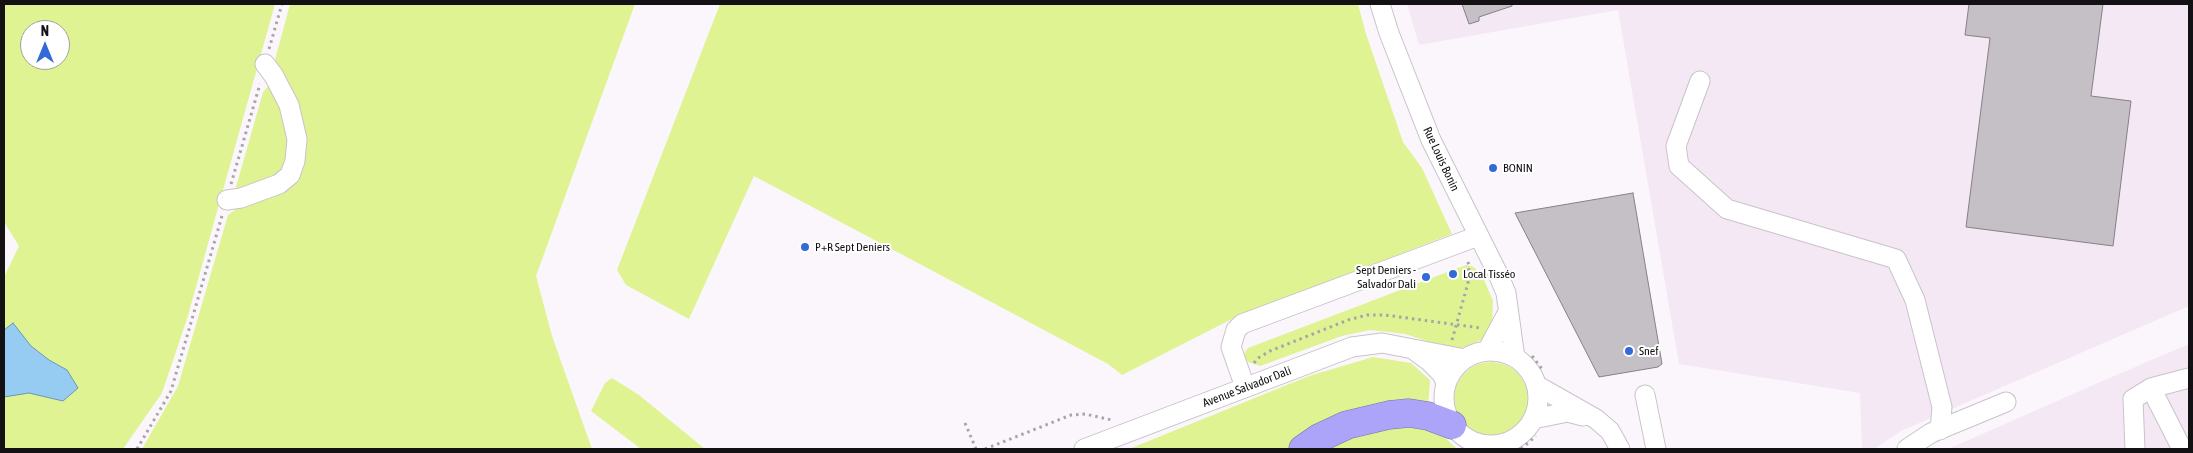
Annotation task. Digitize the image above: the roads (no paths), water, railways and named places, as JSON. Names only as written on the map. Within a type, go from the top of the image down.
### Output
[{"type":"highway","points":[[1303,449],[1319,438],[1347,425],[1389,415],[1409,413],[1428,416],[1452,425]]},
{"type":"street","name":"Rue Louis Bonin","points":[[1380,4],[1389,33],[1431,140],[1506,293],[1513,338],[1522,355]]},
{"type":"street","points":[[227,200],[241,198],[279,184],[290,175],[295,161],[297,139],[289,105],[265,64]]},
{"type":"street","points":[[1700,81],[1676,146],[1679,166],[1727,209],[1896,259],[1915,300],[1942,407],[1940,430]]},
{"type":"street","points":[[1245,388],[1230,347],[1236,330],[1242,324],[1478,236]]},
{"type":"street","points":[[1487,351],[1508,312]]},
{"type":"street","name":"Avenue Salvador Dali","points":[[1084,449],[1352,347],[1382,343],[1465,359]]},
{"type":"street","name":"Avenue Salvador Dali","points":[[1413,349],[1442,374],[1446,383]]},
{"type":"street","points":[[1540,378],[1538,402],[1533,419],[1524,432],[1507,445],[1475,446],[1452,425],[1444,403],[1446,383],[1456,366],[1465,359],[1487,351],[1501,352],[1522,355],[1528,370],[1540,378],[1596,419],[1610,431],[1620,449]]},
{"type":"street","points":[[2135,449],[2133,399],[2151,388],[2189,378]]},
{"type":"street","points":[[2151,388],[2182,449]]},
{"type":"street","points":[[1645,395],[1656,449]]},
{"type":"street","points":[[1907,449],[1940,430],[2006,402]]},
{"type":"street","points":[[1533,419],[1568,412],[1596,419]]},
{"type":"water","points":[[13,323],[31,346],[49,360],[67,370],[78,388],[63,401],[29,393],[4,397],[4,330]]},
{"type":"place","name":"BONIN","points":[[1493,168]]},
{"type":"place","name":"P+R Sept Deniers","points":[[805,247]]},
{"type":"place","name":"Local Tisséo","points":[[1453,274]]},
{"type":"place","name":"Sept Deniers - Salvador Dali","points":[[1426,277]]},
{"type":"place","name":"Snef","points":[[1629,351]]}]
